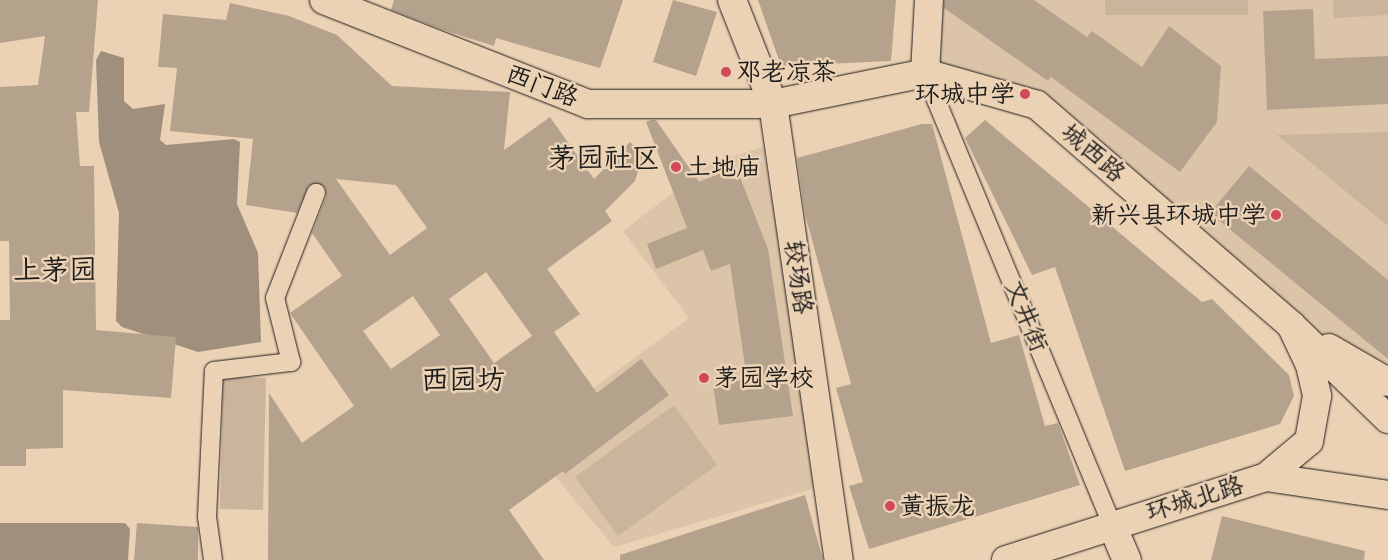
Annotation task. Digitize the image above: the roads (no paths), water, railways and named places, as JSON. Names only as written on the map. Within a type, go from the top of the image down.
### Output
[{"type":"street","name":"西门路","points":[[324,0],[588,104],[773,104]]},
{"type":"street","name":"较场路","points":[[732,0],[773,104],[839,560]]},
{"type":"street","points":[[926,73],[929,0]]},
{"type":"street","name":"城西路","points":[[773,104],[926,73],[1037,105],[1291,325],[1388,382]]},
{"type":"street","points":[[1291,325],[1388,419]]},
{"type":"street","points":[[1266,477],[1309,441],[1317,396],[1310,365],[1291,325]]},
{"type":"street","name":"环城北路","points":[[1006,560],[1266,477],[1388,495]]},
{"type":"street","name":"文井街","points":[[1112,525],[1126,560]]},
{"type":"lane","name":"文井街","points":[[926,73],[1112,525]]},
{"type":"lane","points":[[213,560],[207,517],[214,371],[291,362],[275,298],[316,193]]},
{"type":"place","name":"邓老凉茶","points":[[726,72]]},
{"type":"place","name":"环城中学","points":[[1025,94]]},
{"type":"place","name":"土地庙","points":[[676,167]]},
{"type":"place","name":"新兴县环城中学","points":[[1276,215]]},
{"type":"place","name":"茅园学校","points":[[704,378]]},
{"type":"place","name":"黄振龙","points":[[890,506]]},
{"type":"district","name":"茅园社区","points":[[604,158]]},
{"type":"district","name":"上茅园","points":[[55,270]]},
{"type":"district","name":"西园坊","points":[[463,380]]}]
